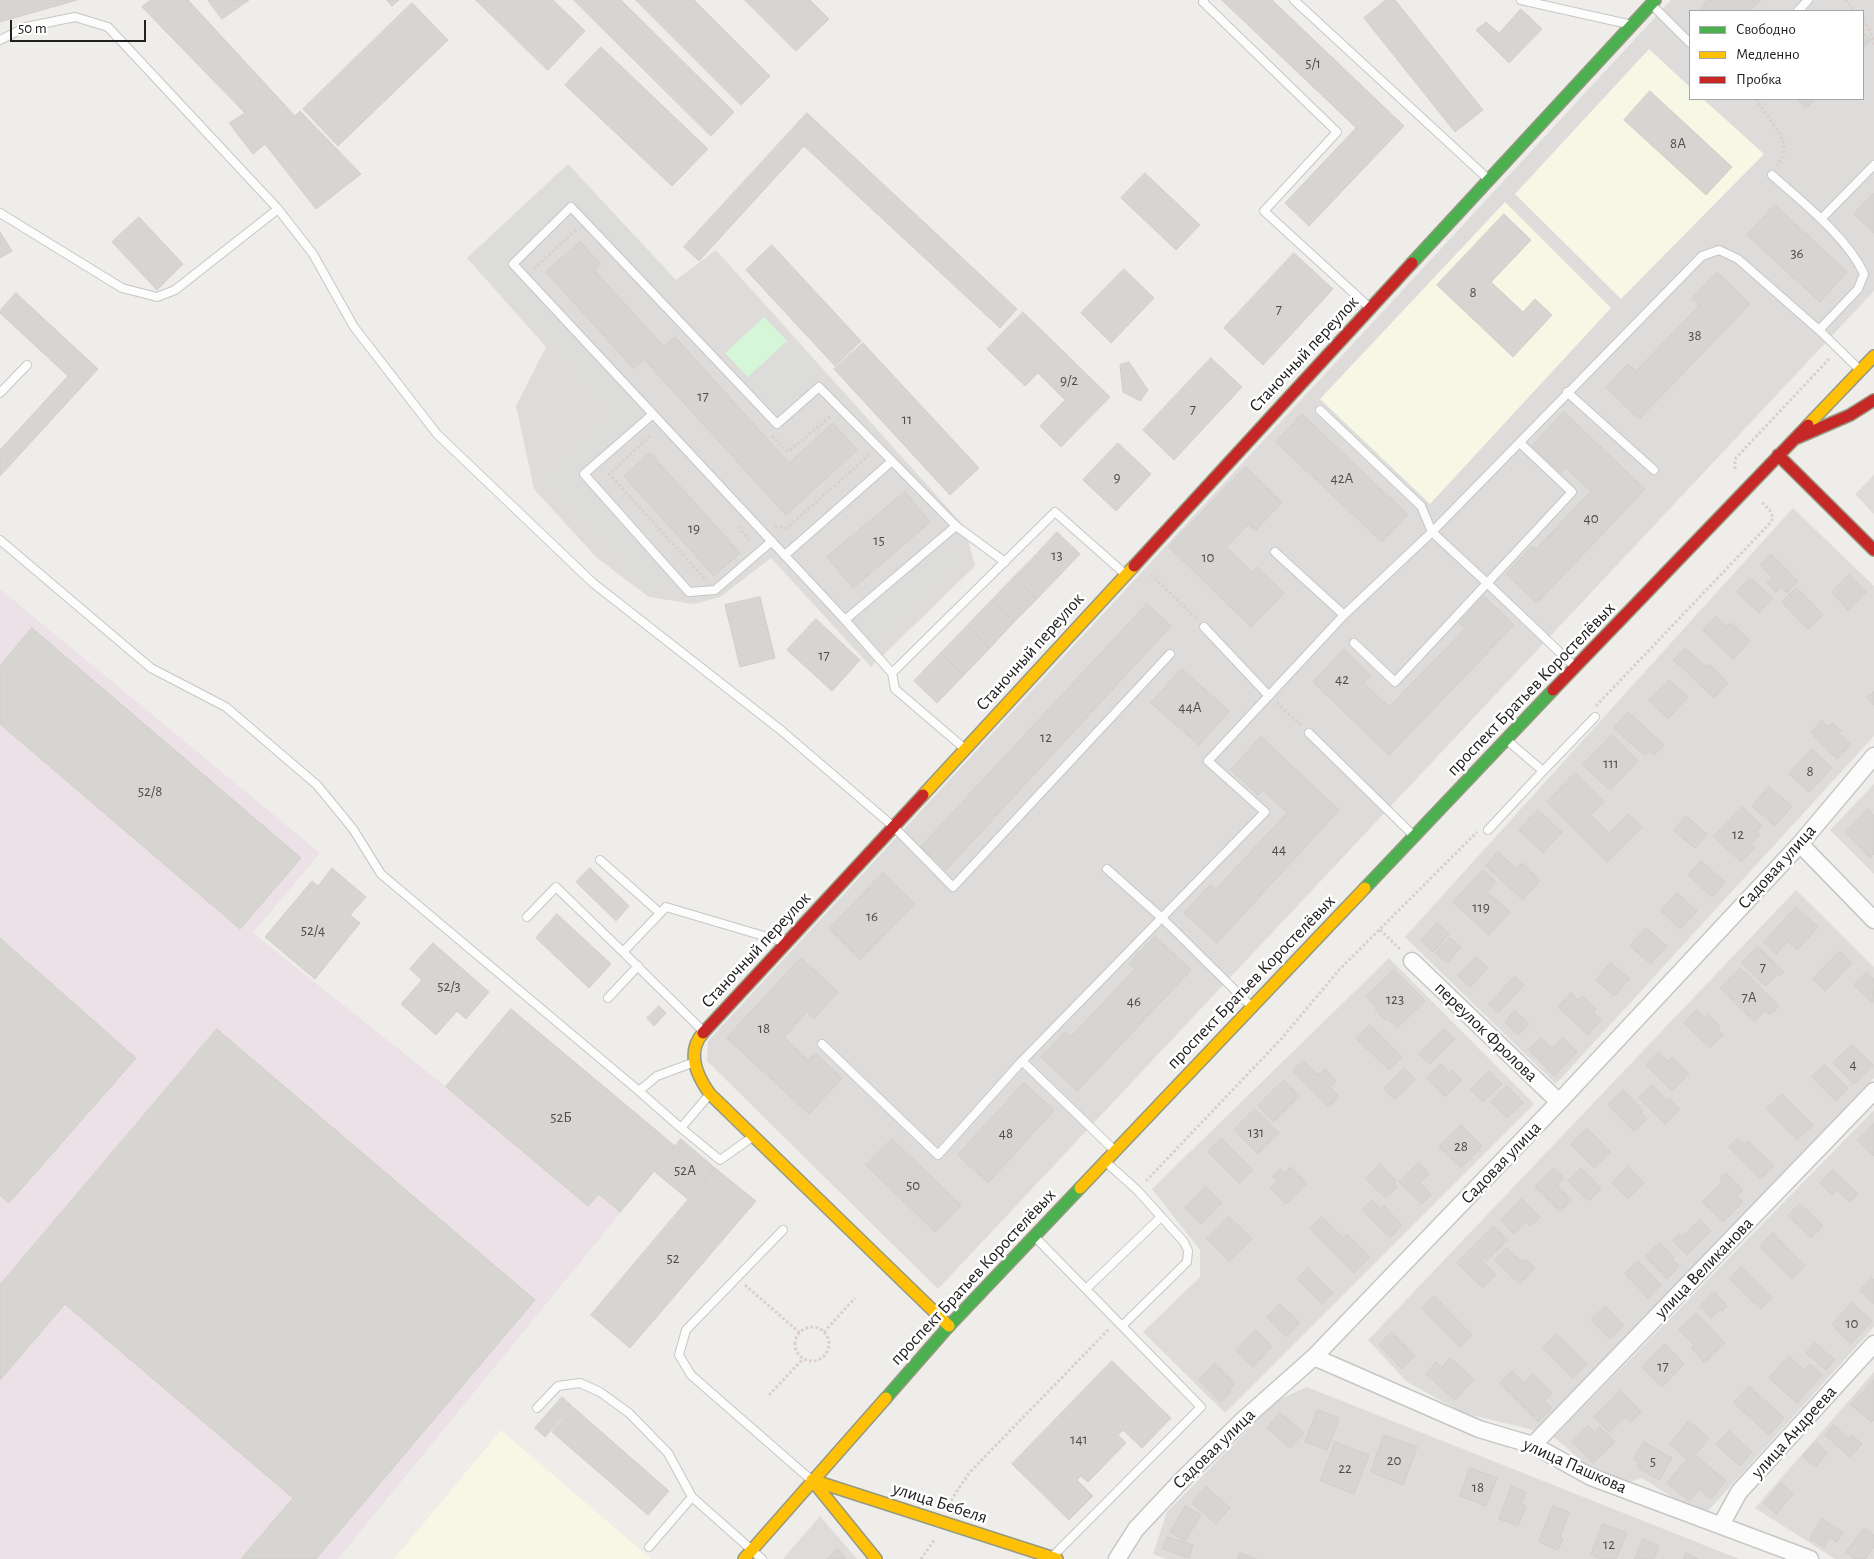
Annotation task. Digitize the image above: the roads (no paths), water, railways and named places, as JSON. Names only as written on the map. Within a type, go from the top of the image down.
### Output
[{"type":"main road","name":"Станочный переулок","points":[[694,1062],[693,1051],[697,1040],[703,1032],[1653,2]]},
{"type":"main road","name":"проспект Братьев Коростелёвых","points":[[744,1559],[949,1326],[1575,667],[1748,486],[1874,358]]},
{"type":"main road","name":"проспект Братьев Коростелёвых","points":[[1794,439],[1850,415],[1874,400]]},
{"type":"main road","points":[[1778,455],[1874,550]]},
{"type":"main road","points":[[694,1062],[700,1079],[710,1094],[949,1326]]},
{"type":"main road","points":[[812,1480],[876,1559]]},
{"type":"main road","name":"улица Бебеля","points":[[812,1480],[1054,1558]]},
{"type":"street","name":"Садовая улица","points":[[1116,1559],[1136,1529],[1183,1478],[1243,1420],[1314,1358],[1559,1102],[1800,844],[1874,756]]},
{"type":"street","points":[[1800,844],[1874,920]]},
{"type":"street","name":"переулок Фролова","points":[[1412,961],[1559,1102]]},
{"type":"street","name":"улица Великанова","points":[[1534,1445],[1874,1091]]},
{"type":"street","name":"улица Андреева","points":[[1721,1525],[1739,1492],[1874,1344]]},
{"type":"street","name":"улица Пашкова","points":[[1314,1358],[1479,1429],[1534,1445],[1591,1476],[1810,1559]]},
{"type":"lane","points":[[1204,0],[1203,2],[1337,132],[1264,211],[1370,309]]},
{"type":"lane","points":[[1294,0],[1489,180]]},
{"type":"lane","points":[[1520,0],[1632,24]]},
{"type":"lane","points":[[1799,10],[1808,0]]},
{"type":"lane","points":[[1653,2],[1689,42]]},
{"type":"lane","points":[[0,40],[26,27],[75,17],[108,28],[278,209],[313,254],[354,327],[437,434],[593,583],[782,732],[894,827],[953,887],[1170,654]]},
{"type":"lane","points":[[1821,219],[1874,165]]},
{"type":"lane","points":[[1772,175],[1821,219],[1858,260],[1864,274],[1858,289],[1819,330]]},
{"type":"lane","points":[[965,749],[895,689],[892,673],[845,620],[513,264],[571,207],[777,424],[819,387],[956,526],[1005,562]]},
{"type":"lane","points":[[0,213],[122,288],[157,297],[175,290],[278,209]]},
{"type":"lane","points":[[822,1044],[938,1155],[1022,1061],[1265,812],[1208,761],[1344,615],[1432,532],[1702,256],[1719,250],[1738,259],[1819,330],[1861,371]]},
{"type":"lane","points":[[0,393],[27,365]]},
{"type":"lane","points":[[1567,392],[1654,470]]},
{"type":"lane","points":[[1320,410],[1421,506],[1432,532],[1575,667]]},
{"type":"lane","points":[[653,414],[584,474],[689,592],[716,590],[772,541]]},
{"type":"lane","points":[[1354,643],[1395,682],[1572,492],[1520,443]]},
{"type":"lane","points":[[785,555],[892,461]]},
{"type":"lane","points":[[892,673],[1055,512],[1125,574]]},
{"type":"lane","points":[[845,620],[956,526]]},
{"type":"lane","points":[[0,540],[151,668],[226,707],[317,785],[354,829],[381,874],[720,1160],[753,1137]]},
{"type":"lane","points":[[1275,552],[1344,615]]},
{"type":"lane","points":[[1204,627],[1269,696]]},
{"type":"lane","points":[[1486,827],[1543,771],[1594,713]]},
{"type":"lane","points":[[1309,733],[1415,836]]},
{"type":"lane","points":[[1506,740],[1543,771]]},
{"type":"lane","points":[[600,860],[660,913]]},
{"type":"lane","points":[[1106,869],[1162,918],[1252,1007]]},
{"type":"lane","points":[[527,917],[556,887],[703,1032]]},
{"type":"lane","points":[[623,952],[666,907],[786,943]]},
{"type":"lane","points":[[608,998],[638,966]]},
{"type":"lane","points":[[1022,1061],[1115,1151]]},
{"type":"lane","points":[[639,1091],[657,1076],[694,1062]]},
{"type":"lane","points":[[681,1128],[710,1094]]},
{"type":"lane","points":[[1106,1162],[1137,1190],[1184,1242],[1188,1251],[1187,1262],[1122,1326]]},
{"type":"lane","points":[[1086,1290],[1161,1217]]},
{"type":"lane","points":[[783,1230],[686,1330],[679,1354],[692,1375],[812,1480]]},
{"type":"lane","points":[[1035,1237],[1201,1407],[1054,1558]]},
{"type":"lane","points":[[537,1408],[558,1386],[580,1383],[600,1392],[629,1413],[668,1453],[692,1497],[762,1559]]},
{"type":"lane","points":[[649,1547],[692,1497]]}]
